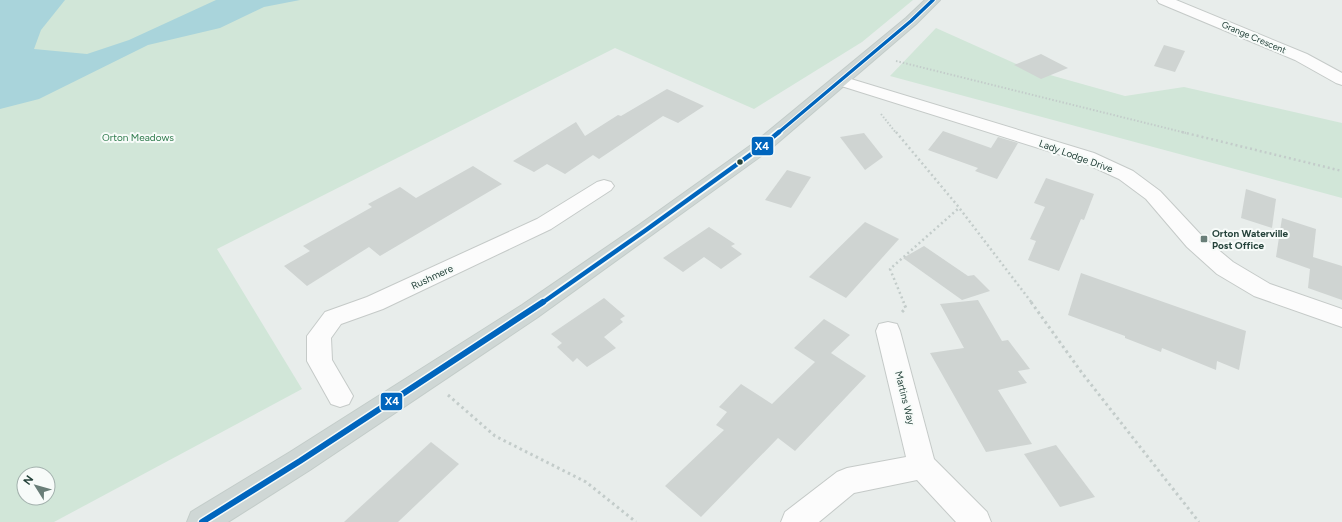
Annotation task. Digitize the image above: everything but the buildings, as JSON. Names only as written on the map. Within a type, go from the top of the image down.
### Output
[{"type":"main road","points":[[202,522],[300,461],[530,311],[646,230],[850,84],[872,55],[933,0]]},
{"type":"street","name":"Grange Crescent","points":[[1164,0],[1301,57],[1342,80]]},
{"type":"street","name":"Lady Lodge Drive","points":[[850,84],[1087,157],[1126,175],[1153,195],[1195,242],[1225,268],[1262,290],[1342,318]]},
{"type":"street","name":"Rushmere","points":[[340,396],[320,361],[319,336],[333,318],[375,303],[544,224],[604,186]]},
{"type":"street","name":"Martins Way","points":[[888,331],[922,466],[976,522]]},
{"type":"street","points":[[796,522],[847,481],[922,466]]},
{"type":"path","points":[[872,55],[1342,171]]},
{"type":"path","points":[[850,84],[959,208],[1035,307],[1082,373],[1199,522]]},
{"type":"path","points":[[888,331],[906,308],[890,269],[959,208]]},
{"type":"path","points":[[428,378],[495,436],[586,482],[636,522]]},
{"type":"green space","name":"Orton Meadows","points":[[0,0],[913,0],[862,42],[754,109],[615,48],[217,249],[302,389],[54,522],[0,522]]},
{"type":"green space","points":[[936,28],[1025,68],[1125,96],[1184,87],[1342,123],[1342,198],[890,76]]},
{"type":"water","points":[[0,0],[65,0],[41,30],[34,49],[87,54],[129,40],[216,0],[300,0],[264,7],[220,28],[148,45],[39,99],[0,109]]},
{"type":"transit line","name":"X4","points":[[202,522],[300,461],[530,311],[646,230],[761,147],[911,21],[933,0]]},
{"type":"place","name":"Orton Waterville Post Office","points":[[1204,239]]}]
